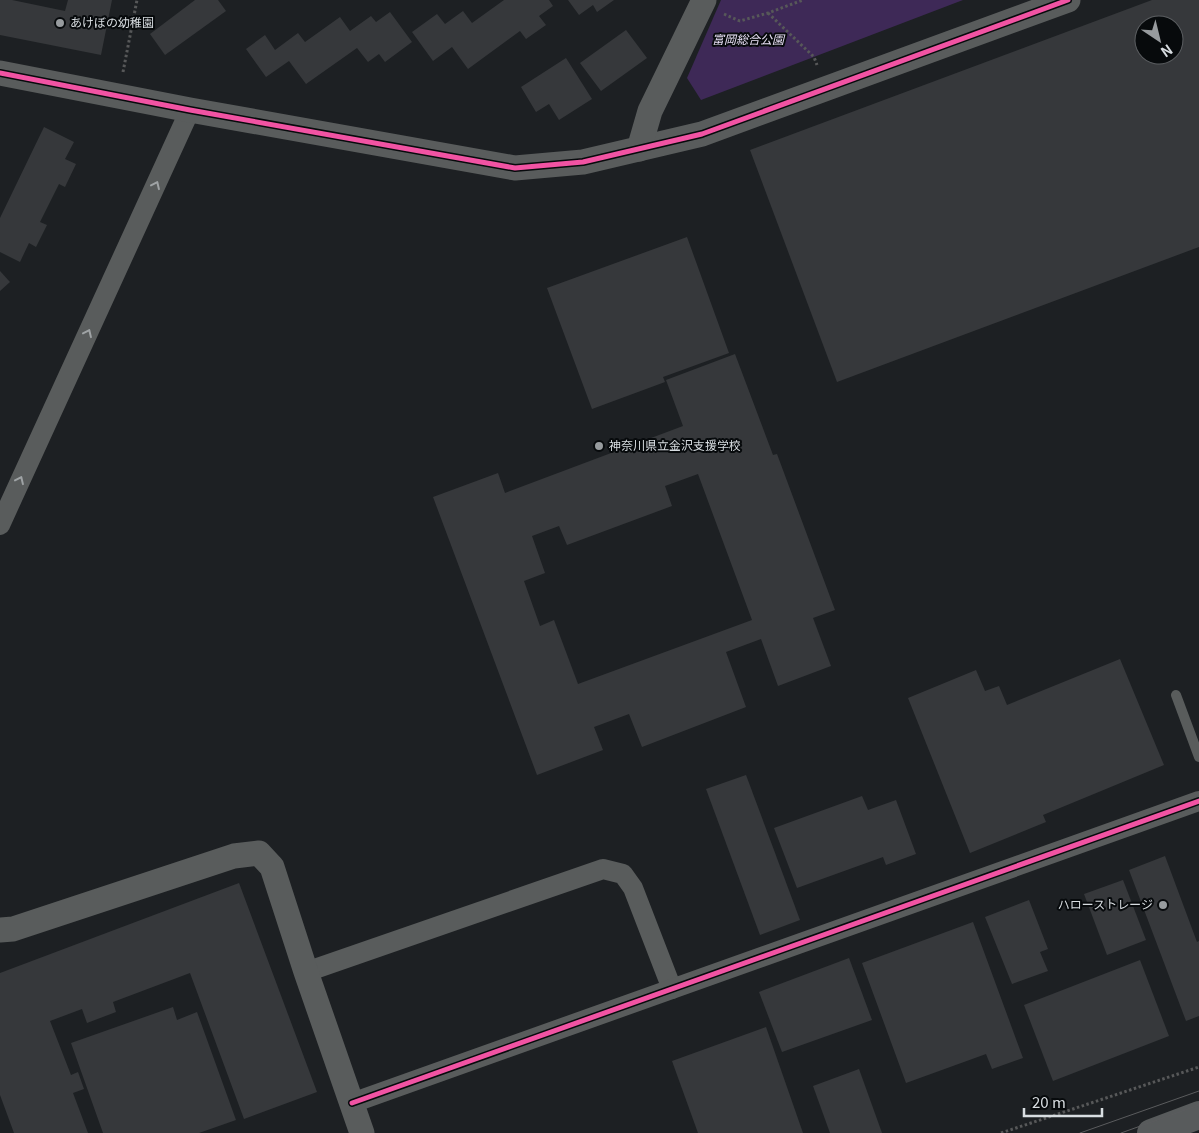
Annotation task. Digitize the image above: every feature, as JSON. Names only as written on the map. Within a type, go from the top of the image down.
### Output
[{"type":"highway","points":[[1151,1133],[1199,1115]]},
{"type":"street","points":[[0,73],[190,110],[515,168],[583,162],[702,134],[1068,0]]},
{"type":"street","points":[[639,149],[650,111],[703,3]]},
{"type":"street","points":[[0,525],[190,110]]},
{"type":"street","points":[[352,1103],[1199,801]]},
{"type":"street","points":[[0,930],[13,929],[234,856],[259,853],[272,867],[362,1133]]},
{"type":"street","points":[[306,972],[603,869],[623,874],[633,888],[672,989]]},
{"type":"lane","points":[[1176,695],[1199,758]]},
{"type":"path","points":[[123,75],[137,0]]},
{"type":"path","points":[[703,3],[740,21],[803,0]]},
{"type":"path","points":[[768,13],[814,57],[825,89]]},
{"type":"path","points":[[1001,1133],[1199,1067]]},
{"type":"green space","name":"富岡総合公園","points":[[721,0],[963,0],[701,100],[687,78]]},
{"type":"building","name":"あけぼの幼稚園","points":[[0,0],[12,0],[65,11],[68,0],[112,0],[101,55],[0,35]]},
{"type":"building","points":[[195,0],[218,0],[226,11],[165,55],[150,34]]},
{"type":"building","points":[[504,0],[549,0],[553,6],[539,16],[546,25],[526,39],[520,31],[468,69],[452,47],[433,61],[412,32],[437,14],[445,24],[463,11],[472,23]]},
{"type":"building","points":[[568,0],[614,0],[597,12],[593,5],[579,15]]},
{"type":"building","points":[[1152,0],[1199,0],[1199,247],[837,382],[750,150]]},
{"type":"building","points":[[390,12],[412,42],[385,62],[379,54],[368,62],[357,48],[306,84],[289,61],[266,77],[246,49],[265,35],[275,50],[298,33],[305,42],[340,17],[350,31],[371,16],[376,22]]},
{"type":"building","points":[[626,30],[647,58],[601,91],[580,63]]},
{"type":"building","points":[[566,58],[592,99],[559,120],[549,104],[536,112],[521,87]]},
{"type":"building","points":[[44,127],[74,142],[65,159],[76,164],[65,187],[59,184],[40,222],[47,225],[36,247],[29,243],[20,262],[0,252],[0,218]]},
{"type":"building","points":[[687,237],[729,353],[663,377],[665,382],[592,409],[547,288]]},
{"type":"building","points":[[0,271],[10,282],[0,291]]},
{"type":"building","points":[[735,354],[773,455],[777,454],[835,610],[813,618],[831,666],[778,686],[761,639],[726,652],[746,707],[642,747],[629,714],[594,727],[603,750],[537,775],[433,497],[498,473],[505,493],[683,426],[666,380]],"holes":[[[698,474],[752,620],[578,684],[554,620],[540,626],[524,581],[545,573],[532,536],[559,526],[567,545],[672,506],[665,486]]]},
{"type":"building","points":[[1120,659],[1164,765],[1043,815],[1046,822],[970,853],[908,698],[976,670],[985,691],[999,686],[1007,705]]},
{"type":"building","points":[[746,775],[800,920],[760,935],[706,789]]},
{"type":"building","points":[[862,796],[868,810],[896,800],[916,854],[886,865],[883,857],[797,888],[774,828]]},
{"type":"building","name":"ハローストレージ","points":[[1165,856],[1197,942],[1199,941],[1199,1016],[1186,1021],[1129,870]]},
{"type":"building","points":[[1123,880],[1146,940],[1107,955],[1084,894]]},
{"type":"building","points":[[239,883],[317,1092],[244,1119],[190,973],[113,1002],[116,1012],[87,1023],[82,1009],[50,1021],[71,1075],[78,1072],[84,1089],[73,1093],[88,1133],[14,1133],[0,1095],[0,973]]},
{"type":"building","points":[[1029,900],[1048,949],[1040,952],[1048,971],[1012,984],[985,917]]},
{"type":"building","points":[[973,922],[1023,1058],[992,1069],[986,1054],[906,1083],[862,963]]},
{"type":"building","points":[[849,958],[872,1020],[782,1052],[759,992]]},
{"type":"building","points":[[1140,960],[1169,1036],[1053,1081],[1024,1005]]},
{"type":"building","points":[[173,1007],[177,1020],[197,1012],[236,1120],[199,1133],[103,1133],[71,1043]]},
{"type":"building","points":[[766,1027],[803,1133],[698,1133],[672,1061]]},
{"type":"building","points":[[859,1069],[882,1133],[830,1133],[813,1086]]},
{"type":"tram line","points":[[1080,1133],[1199,1091]]},
{"type":"tram line","points":[[1121,1133],[1199,1105]]},
{"type":"cycle path","points":[[0,73],[190,110],[515,168],[583,162],[702,134],[1068,0]]},
{"type":"cycle path","points":[[352,1103],[1199,801]]},
{"type":"place","name":"あけぼの幼稚園","points":[[60,23]]},
{"type":"place","name":"神奈川県立金沢支援学校","points":[[599,446]]},
{"type":"place","name":"ハローストレージ","points":[[1163,905]]}]
